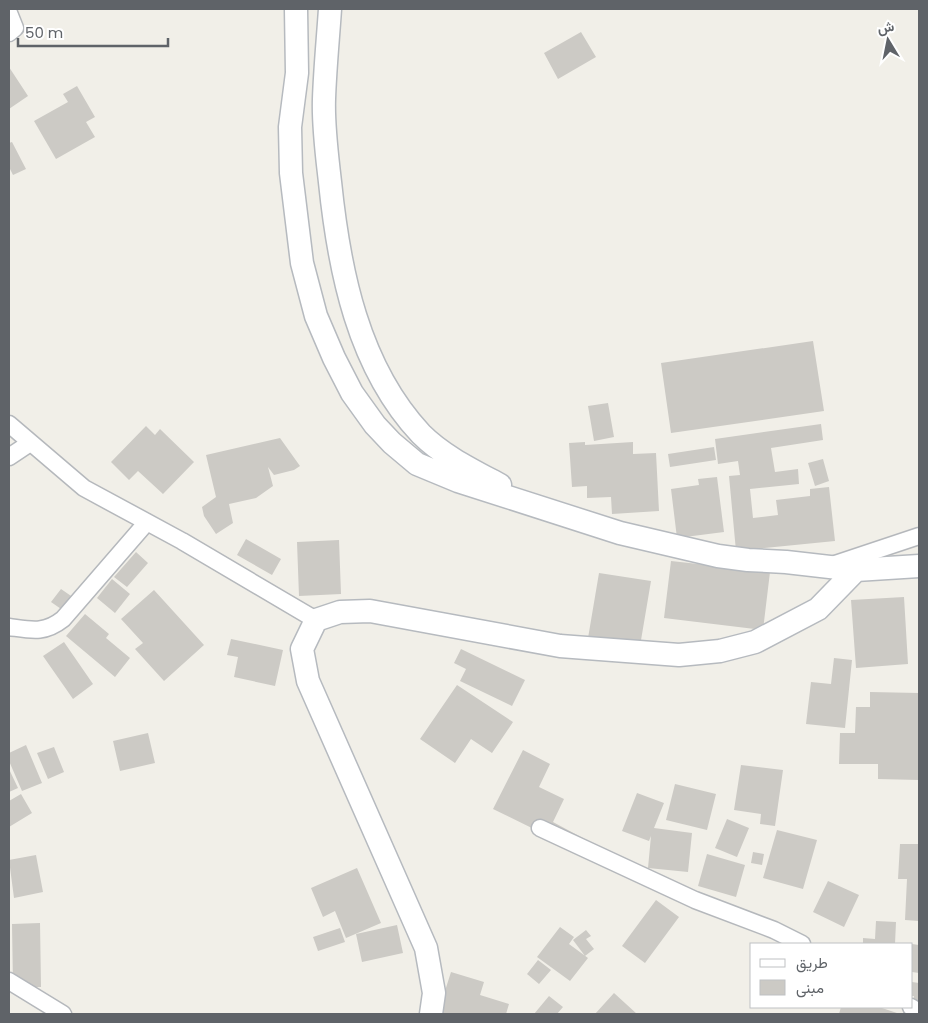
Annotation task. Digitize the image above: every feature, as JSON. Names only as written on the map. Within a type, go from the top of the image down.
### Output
[{"type":"main road","points":[[296,9],[297,73],[290,127],[290,173],[302,263],[316,316],[334,358],[352,392],[375,425],[417,464],[458,481],[544,510],[620,533],[718,556],[856,570],[919,571]]},
{"type":"main road","points":[[330,9],[324,100],[328,166],[335,231],[342,271],[364,341],[398,408],[421,434],[441,452],[544,510]]},
{"type":"main road","points":[[431,1014],[434,993],[426,948],[308,681],[302,649],[316,620],[340,612],[370,611],[560,646],[680,655],[720,651],[755,642],[818,609],[856,570]]},
{"type":"street","points":[[9,12],[15,28],[9,33]]},
{"type":"street","points":[[9,424],[84,488],[147,522],[316,620]]},
{"type":"street","points":[[9,457],[30,443]]},
{"type":"street","points":[[9,627],[35,630],[52,628],[63,619],[147,522]]},
{"type":"street","points":[[828,567],[919,536]]},
{"type":"street","points":[[540,828],[695,900],[774,930],[800,943]]},
{"type":"street","points":[[9,981],[63,1014]]},
{"type":"building","points":[[581,32],[596,57],[558,79],[544,53]]},
{"type":"building","points":[[9,67],[28,96],[9,109]]},
{"type":"building","points":[[77,86],[95,117],[86,122],[95,137],[56,159],[34,121],[68,102],[63,94]]},
{"type":"building","points":[[12,142],[26,169],[13,175],[9,167],[9,143]]},
{"type":"building","points":[[813,341],[824,411],[671,433],[661,363]]},
{"type":"building","points":[[608,403],[614,437],[594,441],[588,406]]},
{"type":"building","points":[[821,424],[823,440],[771,448],[775,472],[798,469],[799,484],[750,489],[753,518],[778,515],[776,500],[810,496],[810,489],[829,487],[835,541],[736,551],[729,476],[740,475],[738,461],[718,464],[715,439]]},
{"type":"building","points":[[146,426],[155,435],[160,429],[194,462],[163,494],[138,471],[129,480],[111,462]]},
{"type":"building","points":[[280,438],[300,466],[294,470],[274,475],[268,467],[273,486],[256,498],[229,504],[233,523],[216,534],[204,516],[202,507],[216,497],[206,455]]},
{"type":"building","points":[[585,442],[585,445],[633,442],[633,454],[656,453],[659,511],[612,514],[611,497],[587,498],[587,486],[572,487],[569,443]]},
{"type":"building","points":[[714,447],[716,460],[670,467],[668,454]]},
{"type":"building","points":[[823,459],[829,481],[815,486],[808,463]]},
{"type":"building","points":[[717,477],[724,532],[677,538],[671,489],[699,485],[698,479]]},
{"type":"building","points":[[246,539],[281,559],[272,575],[237,555]]},
{"type":"building","points":[[339,540],[341,594],[299,596],[297,542]]},
{"type":"building","points":[[136,552],[148,563],[127,587],[114,577]]},
{"type":"building","points":[[671,561],[770,572],[763,630],[664,618]]},
{"type":"building","points":[[599,573],[651,581],[639,652],[587,644]]},
{"type":"building","points":[[112,579],[130,594],[115,613],[97,598]]},
{"type":"building","points":[[61,589],[74,598],[64,611],[51,602]]},
{"type":"building","points":[[154,590],[204,645],[164,681],[135,649],[143,643],[121,619]]},
{"type":"building","points":[[904,597],[908,664],[856,668],[851,600]]},
{"type":"building","points":[[85,614],[109,634],[106,638],[130,658],[115,677],[66,636]]},
{"type":"building","points":[[231,639],[283,650],[275,686],[234,677],[238,657],[227,655]]},
{"type":"building","points":[[64,642],[93,684],[73,699],[43,656]]},
{"type":"building","points":[[461,649],[525,680],[512,706],[460,681],[466,669],[454,663]]},
{"type":"building","points":[[834,658],[852,660],[845,728],[806,724],[811,682],[831,684]]},
{"type":"building","points":[[457,685],[513,722],[492,753],[471,739],[455,763],[420,739]]},
{"type":"building","points":[[870,692],[919,693],[919,780],[878,779],[878,764],[839,764],[840,733],[855,733],[856,707],[870,707]]},
{"type":"building","points":[[148,733],[155,763],[120,771],[113,741]]},
{"type":"building","points":[[26,745],[42,783],[22,791],[9,761],[9,753]]},
{"type":"building","points":[[54,747],[64,772],[48,779],[37,753]]},
{"type":"building","points":[[523,750],[550,764],[539,787],[564,799],[553,822],[605,850],[546,835],[493,809]]},
{"type":"building","points":[[741,765],[783,770],[775,826],[760,824],[761,814],[734,810]]},
{"type":"building","points":[[9,769],[18,788],[9,792]]},
{"type":"building","points":[[675,784],[716,794],[707,830],[666,820]]},
{"type":"building","points":[[637,793],[664,803],[654,828],[692,833],[688,872],[648,868],[651,836],[649,841],[622,831]]},
{"type":"building","points":[[21,794],[32,813],[9,827],[9,801]]},
{"type":"building","points":[[727,819],[749,828],[737,857],[715,848]]},
{"type":"building","points":[[777,830],[817,840],[803,889],[763,878]]},
{"type":"building","points":[[900,844],[919,844],[919,921],[905,920],[907,879],[898,879]]},
{"type":"building","points":[[753,852],[764,854],[762,865],[751,863]]},
{"type":"building","points":[[707,854],[745,865],[736,897],[698,886]]},
{"type":"building","points":[[36,855],[43,892],[14,898],[9,860]]},
{"type":"building","points":[[357,868],[381,923],[346,938],[335,911],[323,917],[311,888]]},
{"type":"building","points":[[828,881],[859,895],[844,927],[813,912]]},
{"type":"building","points":[[656,900],[679,917],[645,963],[622,946]]},
{"type":"building","points":[[876,921],[896,922],[895,943],[863,943],[863,938],[875,939]]},
{"type":"building","points":[[40,923],[41,987],[13,987],[12,924]]},
{"type":"building","points":[[397,925],[403,953],[362,962],[356,934]]},
{"type":"building","points":[[560,927],[574,937],[569,944],[588,958],[570,981],[537,957]]},
{"type":"building","points":[[340,928],[345,942],[318,951],[313,937]]},
{"type":"building","points":[[586,930],[591,936],[586,939],[594,949],[585,956],[573,940]]},
{"type":"building","points":[[913,944],[919,945],[919,973],[913,972]]},
{"type":"building","points":[[538,960],[551,970],[539,984],[527,974]]},
{"type":"building","points":[[451,972],[484,982],[480,995],[509,1004],[506,1014],[438,1013]]},
{"type":"building","points":[[913,982],[919,983],[919,1014],[912,1014]]},
{"type":"building","points":[[614,993],[637,1014],[595,1014]]},
{"type":"building","points":[[549,996],[563,1007],[557,1014],[534,1014]]},
{"type":"building","points":[[841,1008],[882,1008],[900,1014],[839,1014]]}]
